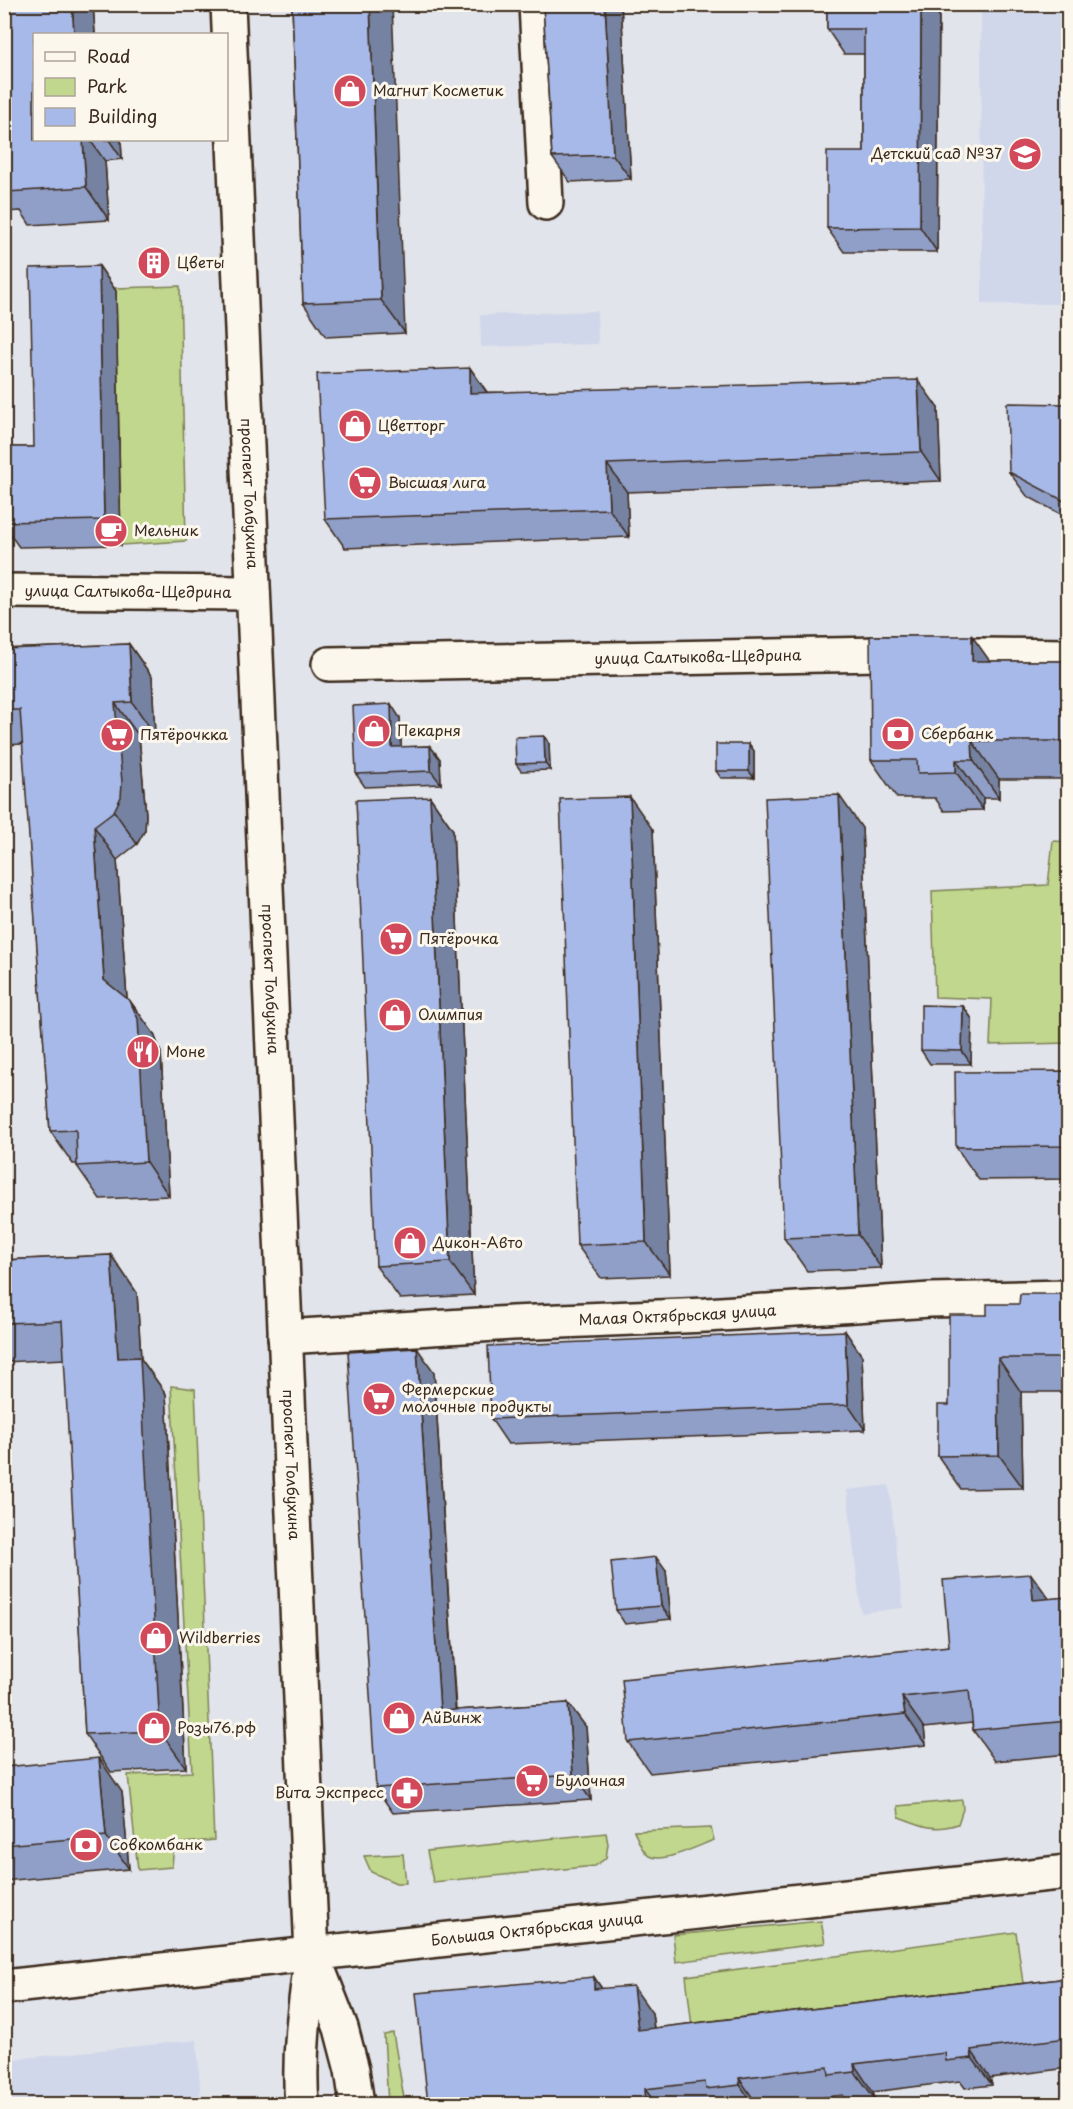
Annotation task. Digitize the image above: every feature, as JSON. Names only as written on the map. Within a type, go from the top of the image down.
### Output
[{"type":"main road","name":"проспект Толбухина","points":[[228,4],[312,1955],[301,2032],[302,2104]]},
{"type":"main road","points":[[536,4],[546,203]]},
{"type":"main road","name":"улица Салтыкова-Щедрина","points":[[4,591],[253,593]]},
{"type":"main road","name":"улица Салтыкова-Щедрина","points":[[329,664],[882,654],[1068,656]]},
{"type":"main road","name":"Малая Октябрьская улица","points":[[285,1337],[512,1323],[706,1315],[930,1300],[1068,1297]]},
{"type":"main road","name":"Большая Октябрьская улица","points":[[4,1988],[1068,1872]]},
{"type":"main road","name":"проспект Толбухина","points":[[312,1955],[341,2028],[352,2070],[357,2104]]},
{"type":"shaded area","name":"Детский сад №37","points":[[981,5],[1068,5],[1068,304],[982,304]]},
{"type":"shaded area","points":[[597,311],[598,344],[481,347],[480,315]]},
{"type":"shaded area","points":[[889,1485],[903,1608],[861,1613],[847,1490]]},
{"type":"shaded area","points":[[197,2040],[201,2104],[5,2104],[5,2060]]},
{"type":"green space","points":[[180,286],[186,541],[121,545],[115,288]]},
{"type":"green space","points":[[1053,841],[1068,842],[1068,1043],[990,1045],[992,999],[935,997],[932,891],[1048,885]]},
{"type":"green space","points":[[171,1386],[195,1389],[214,1840],[174,1844],[172,1867],[138,1870],[128,1775],[192,1772]]},
{"type":"green space","points":[[962,1800],[963,1809],[958,1824],[935,1828],[899,1817],[898,1806]]},
{"type":"green space","points":[[711,1828],[714,1840],[663,1858],[655,1858],[646,1854],[634,1831]]},
{"type":"green space","points":[[606,1833],[608,1844],[606,1858],[595,1866],[433,1882],[427,1851]]},
{"type":"green space","points":[[403,1854],[406,1883],[396,1883],[371,1872],[364,1856]]},
{"type":"green space","points":[[821,1921],[825,1943],[676,1962],[673,1935]]},
{"type":"green space","points":[[1016,1932],[1024,1990],[693,2035],[686,1976]]},
{"type":"green space","points":[[393,2033],[405,2104],[388,2104],[384,2035]]},
{"type":"building","points":[[4,4],[72,4],[74,33],[33,33],[33,141],[83,141],[86,187],[7,192],[6,177],[4,177]]},
{"type":"building","points":[[292,4],[370,4],[381,300],[303,303]]},
{"type":"building","points":[[543,4],[605,4],[613,155],[552,157]]},
{"type":"building","points":[[827,4],[921,4],[920,227],[827,228],[827,152],[864,152],[864,29],[827,29]]},
{"type":"building","points":[[99,266],[104,520],[4,522],[4,447],[34,447],[30,268]]},
{"type":"building","points":[[470,368],[470,393],[918,380],[921,452],[607,464],[609,509],[325,519],[317,374]]},
{"type":"building","points":[[1007,403],[1068,404],[1068,503],[1009,472]]},
{"type":"building","points":[[870,636],[972,636],[972,661],[1068,661],[1068,741],[972,741],[973,760],[956,760],[956,772],[918,773],[917,760],[871,760]]},
{"type":"building","points":[[129,644],[132,702],[115,703],[122,782],[121,797],[114,811],[94,826],[104,980],[130,1001],[138,1019],[146,1162],[77,1166],[76,1130],[50,1131],[20,710],[4,710],[4,649]]},
{"type":"building","points":[[391,704],[392,747],[430,746],[431,771],[356,774],[353,706]]},
{"type":"building","points":[[544,736],[545,763],[516,764],[515,737]]},
{"type":"building","points":[[716,744],[749,744],[749,771],[716,771]]},
{"type":"building","points":[[839,795],[858,1235],[784,1238],[765,798]]},
{"type":"building","points":[[430,797],[450,1262],[376,1266],[356,800]]},
{"type":"building","points":[[630,797],[646,1242],[577,1245],[560,799]]},
{"type":"building","points":[[921,1005],[963,1006],[962,1051],[921,1050]]},
{"type":"building","points":[[1068,1071],[1068,1146],[956,1147],[955,1072]]},
{"type":"building","points":[[111,1255],[118,1358],[140,1357],[160,1731],[85,1734],[62,1321],[4,1323],[4,1260]]},
{"type":"building","points":[[1020,1294],[1068,1294],[1068,1358],[998,1358],[999,1455],[938,1456],[938,1405],[949,1405],[949,1315],[987,1315],[987,1304],[1019,1304]]},
{"type":"building","points":[[845,1331],[848,1405],[491,1419],[488,1346]]},
{"type":"building","points":[[417,1348],[440,1711],[568,1703],[573,1775],[376,1788],[348,1352]]},
{"type":"building","points":[[656,1557],[661,1606],[616,1610],[611,1562]]},
{"type":"building","points":[[1031,1574],[1033,1600],[1068,1597],[1068,1721],[973,1730],[969,1690],[902,1697],[905,1714],[628,1742],[622,1679],[949,1646],[943,1580]]},
{"type":"building","points":[[99,1758],[106,1836],[4,1845],[4,1767]]},
{"type":"building","points":[[594,1977],[594,1989],[633,1986],[638,2030],[1068,1978],[1068,2048],[1067,2038],[971,2050],[972,2058],[946,2061],[945,2053],[854,2064],[855,2072],[829,2075],[828,2067],[739,2078],[740,2085],[706,2089],[705,2082],[645,2089],[646,2104],[428,2104],[416,1993]]},
{"type":"place","name":"Магнит Косметик","points":[[350,91]]},
{"type":"place","name":"Детский сад №37","points":[[1025,154]]},
{"type":"place","name":"Цветы","points":[[154,263]]},
{"type":"place","name":"Цветторг","points":[[355,426]]},
{"type":"place","name":"Высшая лига","points":[[365,483]]},
{"type":"place","name":"Мельник","points":[[111,531]]},
{"type":"place","name":"Пекарня","points":[[374,731]]},
{"type":"place","name":"Сбербанк","points":[[898,734]]},
{"type":"place","name":"Пятёрочкка","points":[[117,735]]},
{"type":"place","name":"Пятёрочка","points":[[396,939]]},
{"type":"place","name":"Олимпия","points":[[395,1015]]},
{"type":"place","name":"Моне","points":[[143,1052]]},
{"type":"place","name":"Дикон-Авто","points":[[410,1243]]},
{"type":"place","name":"Фермерские молочные продукты","points":[[379,1399]]},
{"type":"place","name":"Wildberries","points":[[156,1638]]},
{"type":"place","name":"АйВинж","points":[[399,1718]]},
{"type":"place","name":"Розы76.рф","points":[[154,1728]]},
{"type":"place","name":"Булочная","points":[[532,1781]]},
{"type":"place","name":"Вита Экспресс","points":[[407,1793]]},
{"type":"place","name":"Совкомбанк","points":[[86,1845]]}]
